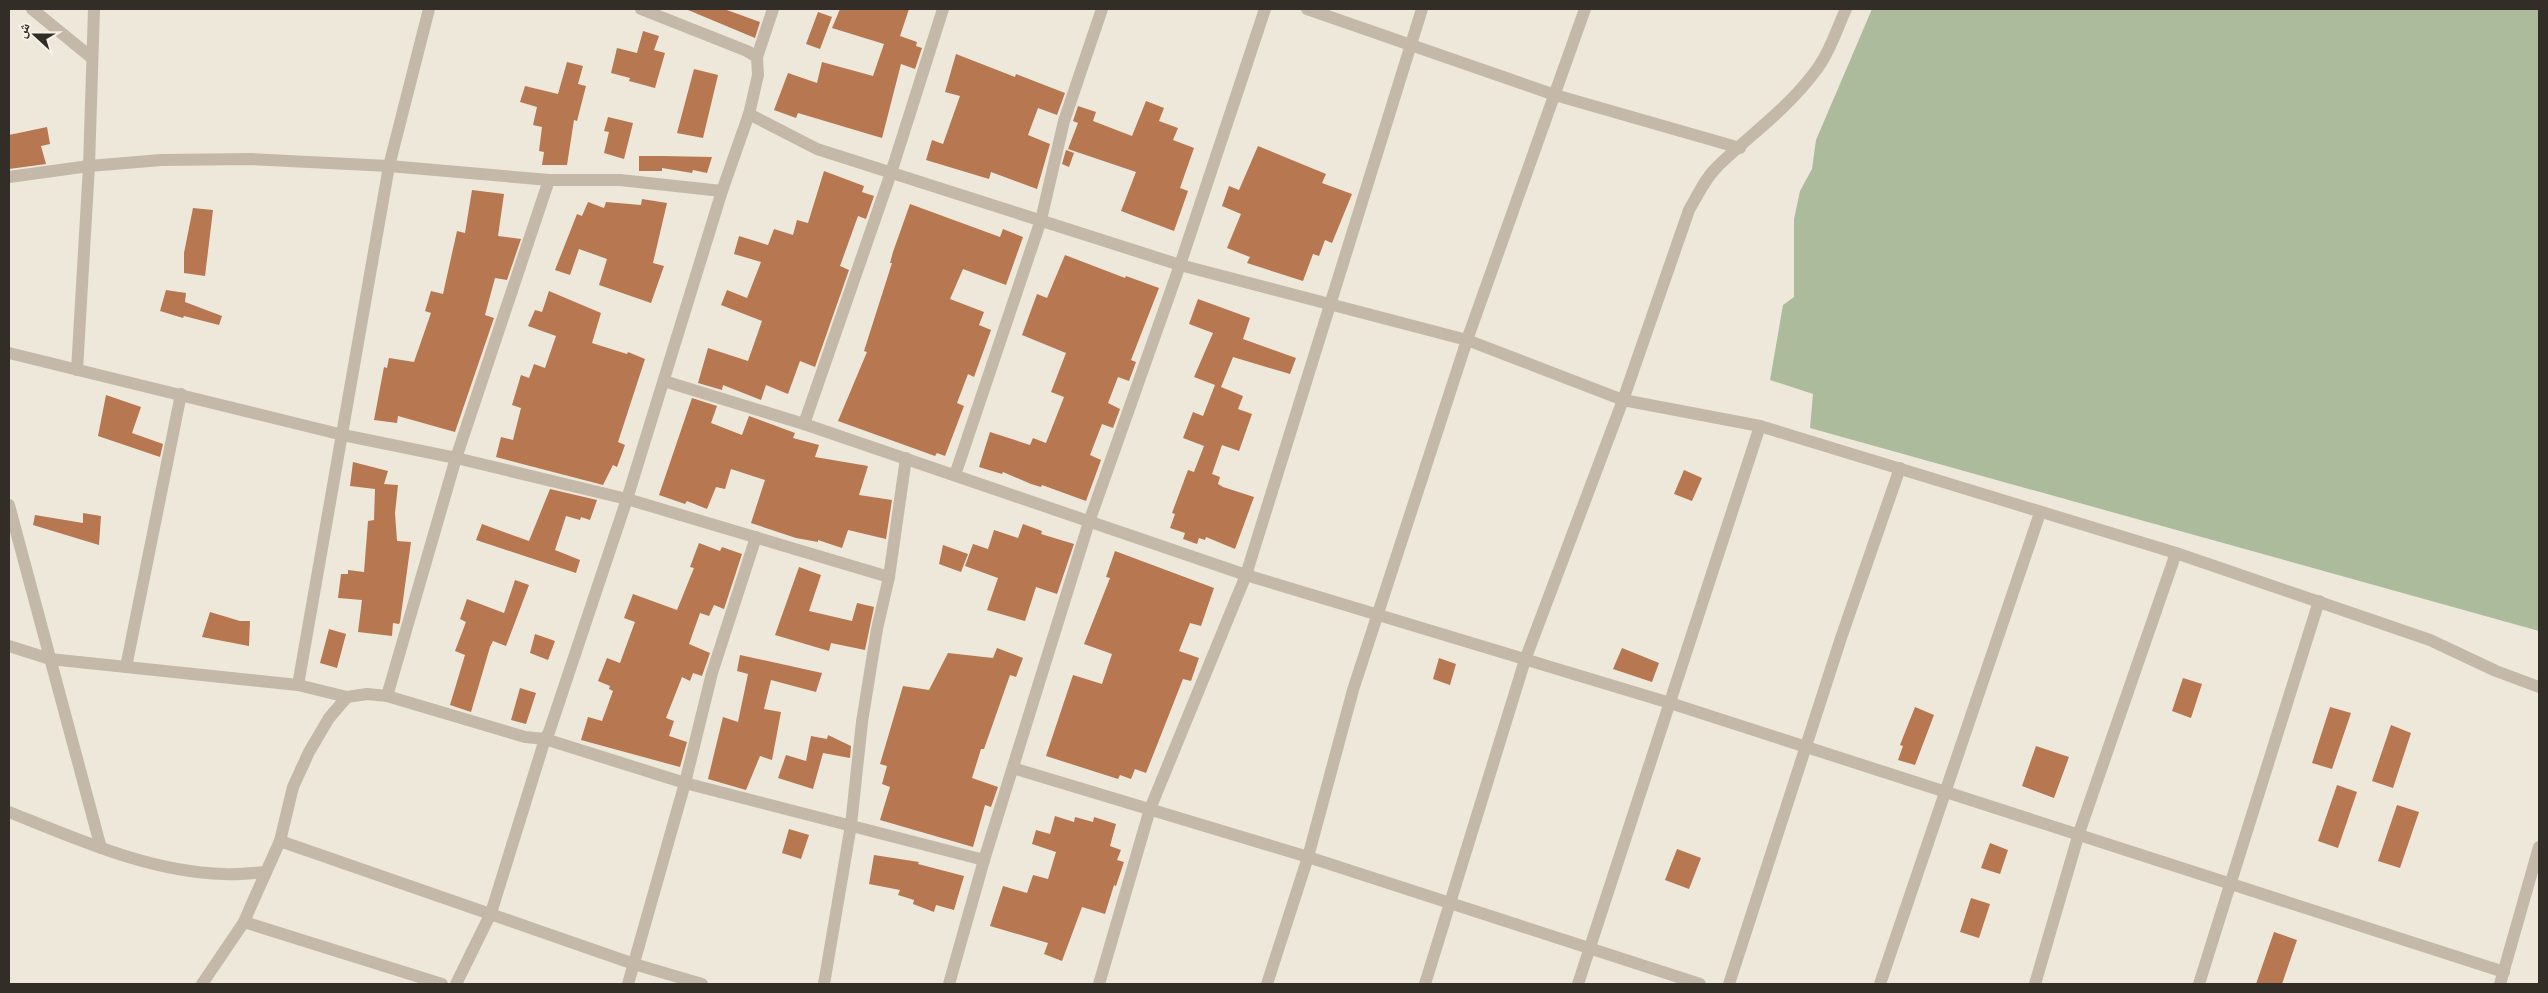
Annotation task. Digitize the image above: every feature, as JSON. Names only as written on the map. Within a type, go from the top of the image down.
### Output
[{"type":"street","points":[[32,9],[92,58]]},
{"type":"street","points":[[76,370],[89,166],[94,9]]},
{"type":"street","points":[[298,685],[344,435],[389,166],[429,9]]},
{"type":"street","points":[[641,9],[747,51],[757,57]]},
{"type":"street","points":[[456,984],[490,913],[545,738],[553,724],[627,499],[722,191],[748,114],[758,76],[757,57],[773,9]]},
{"type":"street","points":[[804,424],[891,173],[943,9]]},
{"type":"street","points":[[954,475],[1041,220],[1064,121],[1102,9]]},
{"type":"street","points":[[948,984],[984,860],[1089,522],[1180,265],[1265,9]]},
{"type":"street","points":[[1307,9],[1555,95],[1740,148]]},
{"type":"street","points":[[1099,984],[1150,809],[1246,574],[1422,9]]},
{"type":"street","points":[[1267,984],[1308,858],[1353,690],[1466,340],[1585,9]]},
{"type":"street","points":[[1426,984],[1525,660],[1623,400],[1689,210],[1704,182],[1718,166],[1785,106],[1813,75],[1825,58],[1846,9]]},
{"type":"street","points":[[748,114],[817,149],[1180,265],[1330,306],[1466,340],[1623,400],[1760,426],[2176,553],[2430,640],[2496,671],[2539,687]]},
{"type":"street","points":[[9,177],[89,166],[212,159],[389,166],[549,180],[620,180],[722,191]]},
{"type":"street","points":[[388,696],[456,458],[549,180]]},
{"type":"street","points":[[9,353],[344,435],[456,458],[627,499],[889,577]]},
{"type":"street","points":[[664,381],[804,424],[1246,574],[1670,703],[2232,882],[2504,972]]},
{"type":"street","points":[[126,667],[181,394]]},
{"type":"street","points":[[1578,984],[1760,426]]},
{"type":"street","points":[[824,984],[851,825],[862,722],[877,629],[889,577],[906,458]]},
{"type":"street","points":[[1729,984],[1841,638],[1900,468]]},
{"type":"street","points":[[9,505],[102,848]]},
{"type":"street","points":[[1880,984],[2040,513]]},
{"type":"street","points":[[628,984],[686,783],[712,673],[756,537]]},
{"type":"street","points":[[2035,984],[2079,833],[2176,553]]},
{"type":"street","points":[[2199,984],[2319,601]]},
{"type":"street","points":[[9,646],[50,659],[298,685],[348,697],[367,694],[388,696],[525,737],[545,738],[686,783],[984,860]]},
{"type":"street","points":[[202,984],[244,922],[280,841],[294,788],[310,752],[329,718],[348,697]]},
{"type":"street","points":[[1013,768],[1308,858],[1700,984]]},
{"type":"street","points":[[9,812],[102,848],[160,866],[224,874],[266,872]]},
{"type":"street","points":[[280,841],[634,964],[702,984]]},
{"type":"street","points":[[2500,984],[2539,847]]},
{"type":"street","points":[[244,922],[442,984]]},
{"type":"green space","points":[[1872,9],[2539,9],[2539,631],[1810,428],[1813,394],[1770,380],[1783,305],[1794,297],[1794,219],[1800,191],[1812,169],[1816,140]]},
{"type":"building","points":[[724,9],[760,22],[755,38],[688,10]]},
{"type":"building","points":[[840,9],[909,9],[900,36],[917,42],[916,46],[922,48],[915,69],[901,64],[882,138],[798,113],[796,118],[774,110],[788,73],[817,83],[822,62],[873,76],[884,44],[832,28]]},
{"type":"building","points":[[818,12],[832,17],[820,49],[806,44]]},
{"type":"building","points":[[643,31],[659,36],[654,50],[665,53],[655,88],[629,81],[630,78],[611,73],[617,48],[637,53]]},
{"type":"building","points":[[956,54],[1015,77],[1016,74],[1065,93],[1057,115],[1038,108],[1028,135],[1050,144],[1037,189],[991,172],[989,179],[926,160],[932,140],[943,144],[960,96],[945,92]]},
{"type":"building","points":[[567,62],[583,66],[578,84],[586,86],[577,121],[574,120],[567,165],[542,165],[544,152],[539,151],[542,127],[533,125],[537,107],[520,102],[525,86],[558,94]]},
{"type":"building","points":[[694,69],[718,75],[703,138],[677,133]]},
{"type":"building","points":[[1146,101],[1164,108],[1159,121],[1178,128],[1173,140],[1194,148],[1180,188],[1188,191],[1174,231],[1121,211],[1136,172],[1068,149],[1078,123],[1073,121],[1078,106],[1096,112],[1093,121],[1132,136]]},
{"type":"building","points":[[608,117],[633,123],[624,159],[604,153],[609,132],[604,131]]},
{"type":"building","points":[[47,127],[50,144],[41,146],[46,164],[9,169],[9,135]]},
{"type":"building","points":[[1258,146],[1326,174],[1322,183],[1352,194],[1332,243],[1325,240],[1319,256],[1313,254],[1303,281],[1247,263],[1250,257],[1227,248],[1241,214],[1222,206],[1229,186],[1239,190]]},
{"type":"building","points":[[1066,150],[1074,153],[1069,167],[1062,164]]},
{"type":"building","points":[[639,156],[712,157],[707,173],[693,170],[692,173],[662,168],[662,171],[639,171]]},
{"type":"building","points":[[824,171],[864,186],[862,192],[874,196],[866,219],[858,216],[840,266],[849,270],[815,367],[800,361],[788,394],[766,385],[761,400],[723,385],[722,390],[698,383],[708,348],[748,361],[762,321],[721,305],[727,290],[747,298],[761,262],[734,254],[739,236],[768,245],[774,229],[793,235],[797,220],[808,223]]},
{"type":"building","points":[[472,190],[504,194],[498,236],[521,239],[507,280],[495,278],[485,315],[494,318],[455,432],[398,416],[397,423],[374,420],[384,367],[387,368],[389,358],[414,362],[431,313],[425,311],[431,291],[443,294],[457,231],[465,233]]},
{"type":"building","points":[[642,199],[667,203],[653,263],[664,266],[651,303],[599,285],[607,259],[579,249],[570,275],[555,270],[577,214],[582,216],[588,202],[604,208],[606,202],[641,205]]},
{"type":"building","points":[[910,204],[1000,237],[1003,229],[1023,237],[1006,285],[963,269],[950,299],[984,312],[979,325],[991,330],[974,377],[968,374],[957,403],[964,406],[945,456],[937,453],[935,456],[838,421],[867,352],[864,351],[892,263],[890,263],[893,252]]},
{"type":"building","points":[[193,208],[213,210],[205,276],[184,273],[184,253]]},
{"type":"building","points":[[1065,255],[1125,278],[1126,276],[1159,288],[1131,360],[1136,362],[1129,381],[1118,377],[1108,403],[1120,409],[1113,428],[1102,424],[1090,455],[1101,460],[1086,501],[1042,485],[1041,487],[1031,484],[1003,472],[1002,474],[979,467],[990,432],[1030,445],[1033,438],[1046,443],[1064,397],[1051,392],[1066,353],[1022,335],[1037,294],[1047,298]]},
{"type":"building","points":[[166,290],[186,293],[185,302],[222,316],[219,325],[184,316],[183,318],[160,311]]},
{"type":"building","points":[[549,291],[601,313],[592,343],[627,354],[628,352],[645,359],[618,442],[625,445],[617,467],[613,465],[603,485],[496,457],[501,437],[513,440],[521,408],[512,405],[521,375],[529,378],[534,364],[545,368],[556,336],[528,326],[535,310],[542,312]]},
{"type":"building","points":[[1198,299],[1250,318],[1243,339],[1296,358],[1290,374],[1233,357],[1221,387],[1243,396],[1238,409],[1252,414],[1239,451],[1222,445],[1212,474],[1220,477],[1218,484],[1223,487],[1254,497],[1235,549],[1206,537],[1205,540],[1199,538],[1197,544],[1183,539],[1185,533],[1170,528],[1175,514],[1172,513],[1188,470],[1194,472],[1204,446],[1183,438],[1193,412],[1203,416],[1215,385],[1194,377],[1213,333],[1189,324]]},
{"type":"building","points":[[106,395],[141,407],[132,433],[163,444],[160,457],[98,436]]},
{"type":"building","points":[[692,398],[717,406],[711,423],[742,435],[749,416],[795,433],[793,438],[819,445],[815,457],[868,466],[859,495],[892,500],[886,539],[848,530],[842,548],[818,540],[818,542],[796,538],[751,523],[765,480],[731,469],[725,489],[716,487],[707,509],[687,501],[685,504],[659,495]]},
{"type":"building","points":[[353,462],[388,471],[384,484],[398,485],[395,513],[397,541],[411,542],[400,622],[399,624],[393,623],[392,636],[358,632],[362,600],[338,598],[341,574],[348,574],[348,570],[364,572],[368,521],[374,520],[375,489],[350,486]]},
{"type":"building","points":[[1684,470],[1702,478],[1692,501],[1674,494]]},
{"type":"building","points":[[550,489],[597,500],[590,520],[581,517],[580,520],[566,516],[555,550],[580,560],[576,573],[476,540],[482,524],[529,541]]},
{"type":"building","points":[[83,513],[101,516],[99,545],[33,525],[35,515],[83,523]]},
{"type":"building","points":[[1023,524],[1042,531],[1041,534],[1074,544],[1057,594],[1036,587],[1025,621],[987,610],[998,578],[965,566],[973,544],[988,549],[994,530],[1018,538]]},
{"type":"building","points":[[699,543],[720,551],[722,547],[742,554],[724,609],[714,605],[709,616],[700,613],[689,644],[710,653],[702,676],[693,673],[690,681],[682,677],[666,718],[674,721],[669,736],[687,742],[680,767],[581,740],[588,717],[602,721],[613,691],[609,689],[610,686],[598,681],[607,658],[620,663],[635,622],[624,618],[633,594],[677,610],[694,568],[690,567]]},
{"type":"building","points":[[943,545],[968,554],[961,572],[939,564]]},
{"type":"building","points":[[1115,551],[1214,588],[1201,626],[1190,623],[1179,651],[1199,658],[1191,681],[1183,679],[1146,773],[1135,769],[1131,779],[1120,775],[1118,779],[1046,756],[1073,675],[1102,684],[1112,654],[1084,644],[1110,578],[1106,577]]},
{"type":"building","points":[[799,567],[821,575],[809,611],[852,621],[857,603],[874,607],[865,650],[831,643],[829,651],[775,635]]},
{"type":"building","points":[[515,580],[529,585],[506,646],[493,641],[471,712],[450,705],[465,655],[455,651],[466,622],[460,619],[467,599],[504,613]]},
{"type":"building","points":[[210,612],[240,621],[250,621],[249,646],[202,637]]},
{"type":"building","points":[[329,629],[346,634],[337,668],[320,663]]},
{"type":"building","points":[[535,634],[555,641],[548,660],[530,653]]},
{"type":"building","points":[[997,648],[1023,658],[1016,677],[1010,675],[984,749],[981,749],[972,778],[998,787],[991,807],[985,805],[973,847],[880,820],[890,787],[882,784],[887,766],[880,764],[903,686],[929,690],[948,653],[993,658]]},
{"type":"building","points":[[1622,648],[1659,663],[1652,682],[1613,669]]},
{"type":"building","points":[[740,655],[822,673],[816,692],[771,680],[764,709],[781,712],[772,760],[760,756],[746,790],[708,779],[723,717],[738,722],[748,674],[737,671]]},
{"type":"building","points":[[1439,658],[1456,664],[1450,685],[1433,679]]},
{"type":"building","points":[[2183,678],[2202,684],[2191,718],[2172,711]]},
{"type":"building","points":[[520,688],[536,693],[526,724],[511,720]]},
{"type":"building","points":[[1915,707],[1934,715],[1915,765],[1898,760],[1903,746],[1900,745]]},
{"type":"building","points":[[2330,707],[2351,713],[2332,769],[2312,763]]},
{"type":"building","points":[[2391,725],[2411,733],[2393,788],[2372,781]]},
{"type":"building","points":[[828,735],[851,746],[850,758],[823,753],[813,789],[778,778],[786,755],[806,761],[811,736],[827,739]]},
{"type":"building","points":[[2036,746],[2069,757],[2054,798],[2022,786]]},
{"type":"building","points":[[2337,785],[2357,792],[2338,848],[2318,841]]},
{"type":"building","points":[[2397,805],[2419,812],[2400,868],[2378,861]]},
{"type":"building","points":[[1055,816],[1074,822],[1075,817],[1093,822],[1094,817],[1116,824],[1110,846],[1121,850],[1117,860],[1124,862],[1105,914],[1082,907],[1062,961],[1044,954],[1048,943],[990,926],[1003,886],[1027,893],[1033,875],[1048,879],[1056,852],[1032,844],[1036,830],[1050,834]]},
{"type":"building","points":[[789,829],[809,835],[801,859],[782,853]]},
{"type":"building","points":[[1990,843],[2008,850],[2000,874],[1981,868]]},
{"type":"building","points":[[1677,849],[1701,858],[1689,889],[1665,880]]},
{"type":"building","points":[[874,855],[919,862],[918,864],[964,876],[954,910],[936,905],[934,912],[913,904],[914,900],[898,895],[900,890],[869,884]]},
{"type":"building","points":[[1971,898],[1990,904],[1979,938],[1960,932]]},
{"type":"building","points":[[2274,932],[2297,940],[2282,984],[2256,984]]}]
